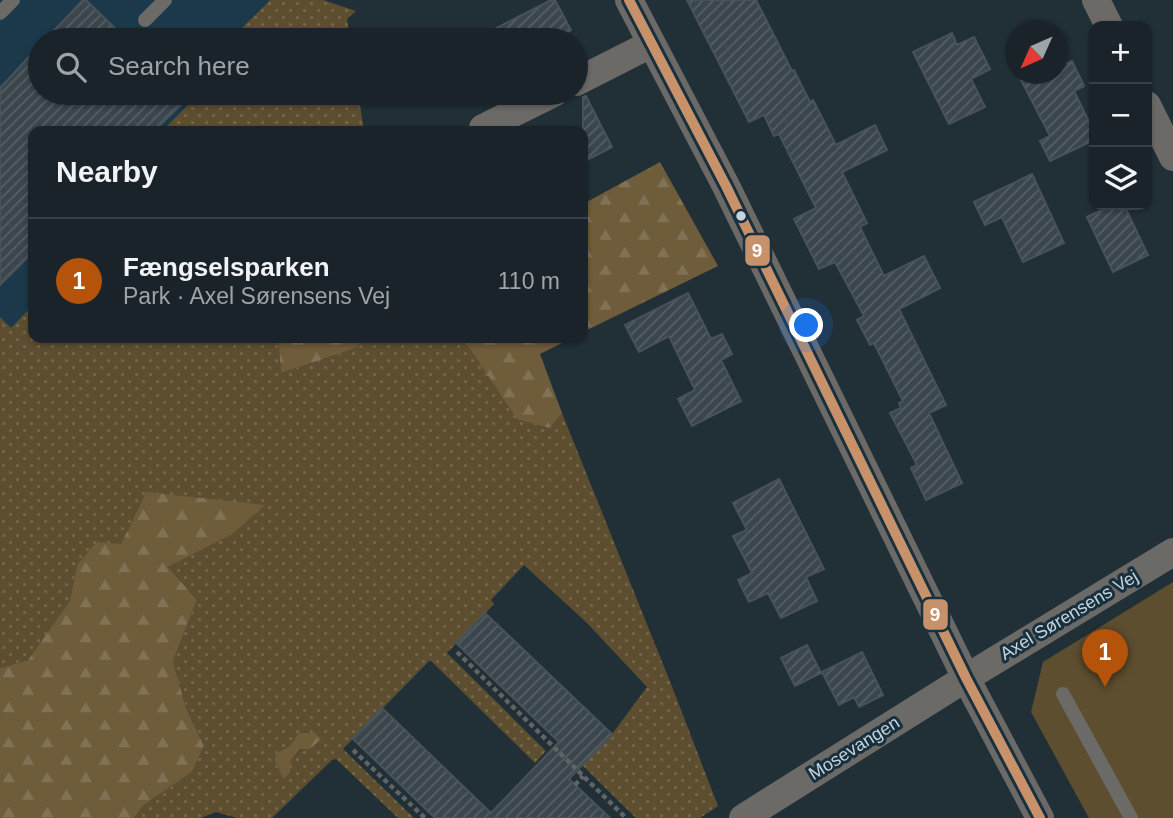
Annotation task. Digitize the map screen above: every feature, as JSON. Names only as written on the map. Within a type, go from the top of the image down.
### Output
[{"type":"street","points":[[629,0],[726,186],[965,678],[1040,818]]},
{"type":"street","points":[[1096,0],[1106,21]]},
{"type":"street","points":[[588,76],[651,44]]},
{"type":"street","points":[[487,126],[530,105]]},
{"type":"street","points":[[1152,115],[1173,157]]},
{"type":"street","name":"Axel Sørensens Vej","points":[[965,678],[1173,552]]},
{"type":"street","name":"Mosevangen","points":[[743,818],[965,678]]},
{"type":"lane","points":[[0,13],[13,0]]},
{"type":"lane","points":[[145,20],[165,0]]},
{"type":"lane","points":[[1063,694],[1131,818]]},
{"type":"path","points":[[457,652],[626,818]]},
{"type":"path","points":[[353,750],[425,818]]},
{"type":"path","points":[[575,785],[583,776]]},
{"type":"shaded area","points":[[0,0],[326,0],[325,6],[304,28],[28,28],[28,105],[229,105],[208,126],[28,126],[28,343],[31,343],[0,406]]},
{"type":"shaded area","points":[[270,0],[323,0],[356,11],[347,19],[348,28],[242,28]]},
{"type":"shaded area","points":[[188,105],[360,105],[363,126],[167,126]]},
{"type":"shaded area","points":[[28,310],[28,343],[278,343],[281,373],[356,348],[361,343],[466,343],[550,428],[562,413],[718,806],[700,818],[636,818],[582,765],[612,734],[647,687],[587,623],[524,565],[491,600],[494,604],[447,653],[546,751],[535,763],[429,661],[343,749],[414,818],[398,818],[336,759],[272,818],[237,818],[216,812],[201,818],[134,818],[143,806],[192,772],[204,746],[186,708],[173,661],[197,600],[168,567],[231,535],[146,492],[121,544],[77,565],[70,600],[28,660],[0,668],[0,317],[11,328]],"holes":[[[291,745],[310,749],[302,749],[291,760],[283,779],[274,759],[277,753]]]},
{"type":"shaded area","points":[[1173,582],[1173,818],[1089,818],[1031,712],[1043,662]]},
{"type":"green space","points":[[660,162],[718,266],[588,330],[588,201]]},
{"type":"green space","points":[[278,343],[361,343],[356,348],[281,373]]},
{"type":"green space","points":[[465,343],[562,343],[540,354],[562,413],[550,428],[517,419]]},
{"type":"green space","points":[[146,492],[265,505],[231,535],[168,567],[197,600],[173,661],[186,708],[204,746],[192,772],[143,806],[134,818],[0,818],[0,668],[28,660],[70,600],[77,565],[97,542],[121,544]]},
{"type":"green space","points":[[299,733],[315,733],[321,739],[310,749],[301,749],[291,760],[290,773],[283,779],[274,759],[277,753],[291,745]]},
{"type":"building","points":[[86,0],[115,28],[56,28]]},
{"type":"building","points":[[555,0],[570,28],[496,28]]},
{"type":"building","points":[[687,0],[756,0],[792,71],[794,70],[810,102],[813,100],[836,145],[875,125],[887,150],[842,172],[867,223],[860,227],[884,276],[924,256],[940,288],[899,309],[946,405],[929,413],[962,483],[926,500],[911,468],[917,465],[890,413],[901,408],[899,403],[903,401],[874,343],[870,345],[857,320],[864,316],[835,262],[819,269],[794,219],[816,208],[779,134],[774,136],[764,115],[749,122]]},
{"type":"building","points":[[952,33],[957,45],[974,37],[990,69],[971,79],[985,107],[949,124],[913,52]]},
{"type":"building","points":[[28,58],[28,105],[181,105],[159,126],[28,126],[28,257],[0,285],[0,88]]},
{"type":"building","points":[[1072,61],[1084,86],[1074,91],[1089,122],[1089,142],[1050,161],[1040,141],[1050,136],[1023,84],[1068,84],[1068,63]]},
{"type":"building","points":[[588,100],[612,147],[588,159],[588,126],[583,126],[583,105],[588,105]]},
{"type":"building","points":[[1032,174],[1064,243],[1023,262],[1002,217],[985,225],[974,202]]},
{"type":"building","points":[[1102,210],[1126,210],[1148,255],[1113,272],[1087,217]]},
{"type":"building","points":[[688,293],[711,339],[722,334],[732,354],[721,360],[741,401],[692,426],[678,399],[695,390],[669,336],[639,352],[625,325]]},
{"type":"building","points":[[779,479],[824,569],[806,577],[817,601],[781,618],[768,593],[749,602],[738,580],[752,573],[733,536],[747,530],[733,503]]},
{"type":"building","points":[[485,613],[612,734],[569,779],[610,818],[435,818],[353,739],[382,708],[491,813],[559,742],[456,643]]},
{"type":"building","points":[[807,645],[821,673],[795,686],[781,658]]},
{"type":"building","points":[[862,652],[883,695],[859,707],[854,697],[839,705],[822,672]]},
{"type":"transit line","name":"9","points":[[629,0],[726,186],[966,678],[1040,818]]},
{"type":"place","name":"Fængselsparken","points":[[1105,687]]}]
